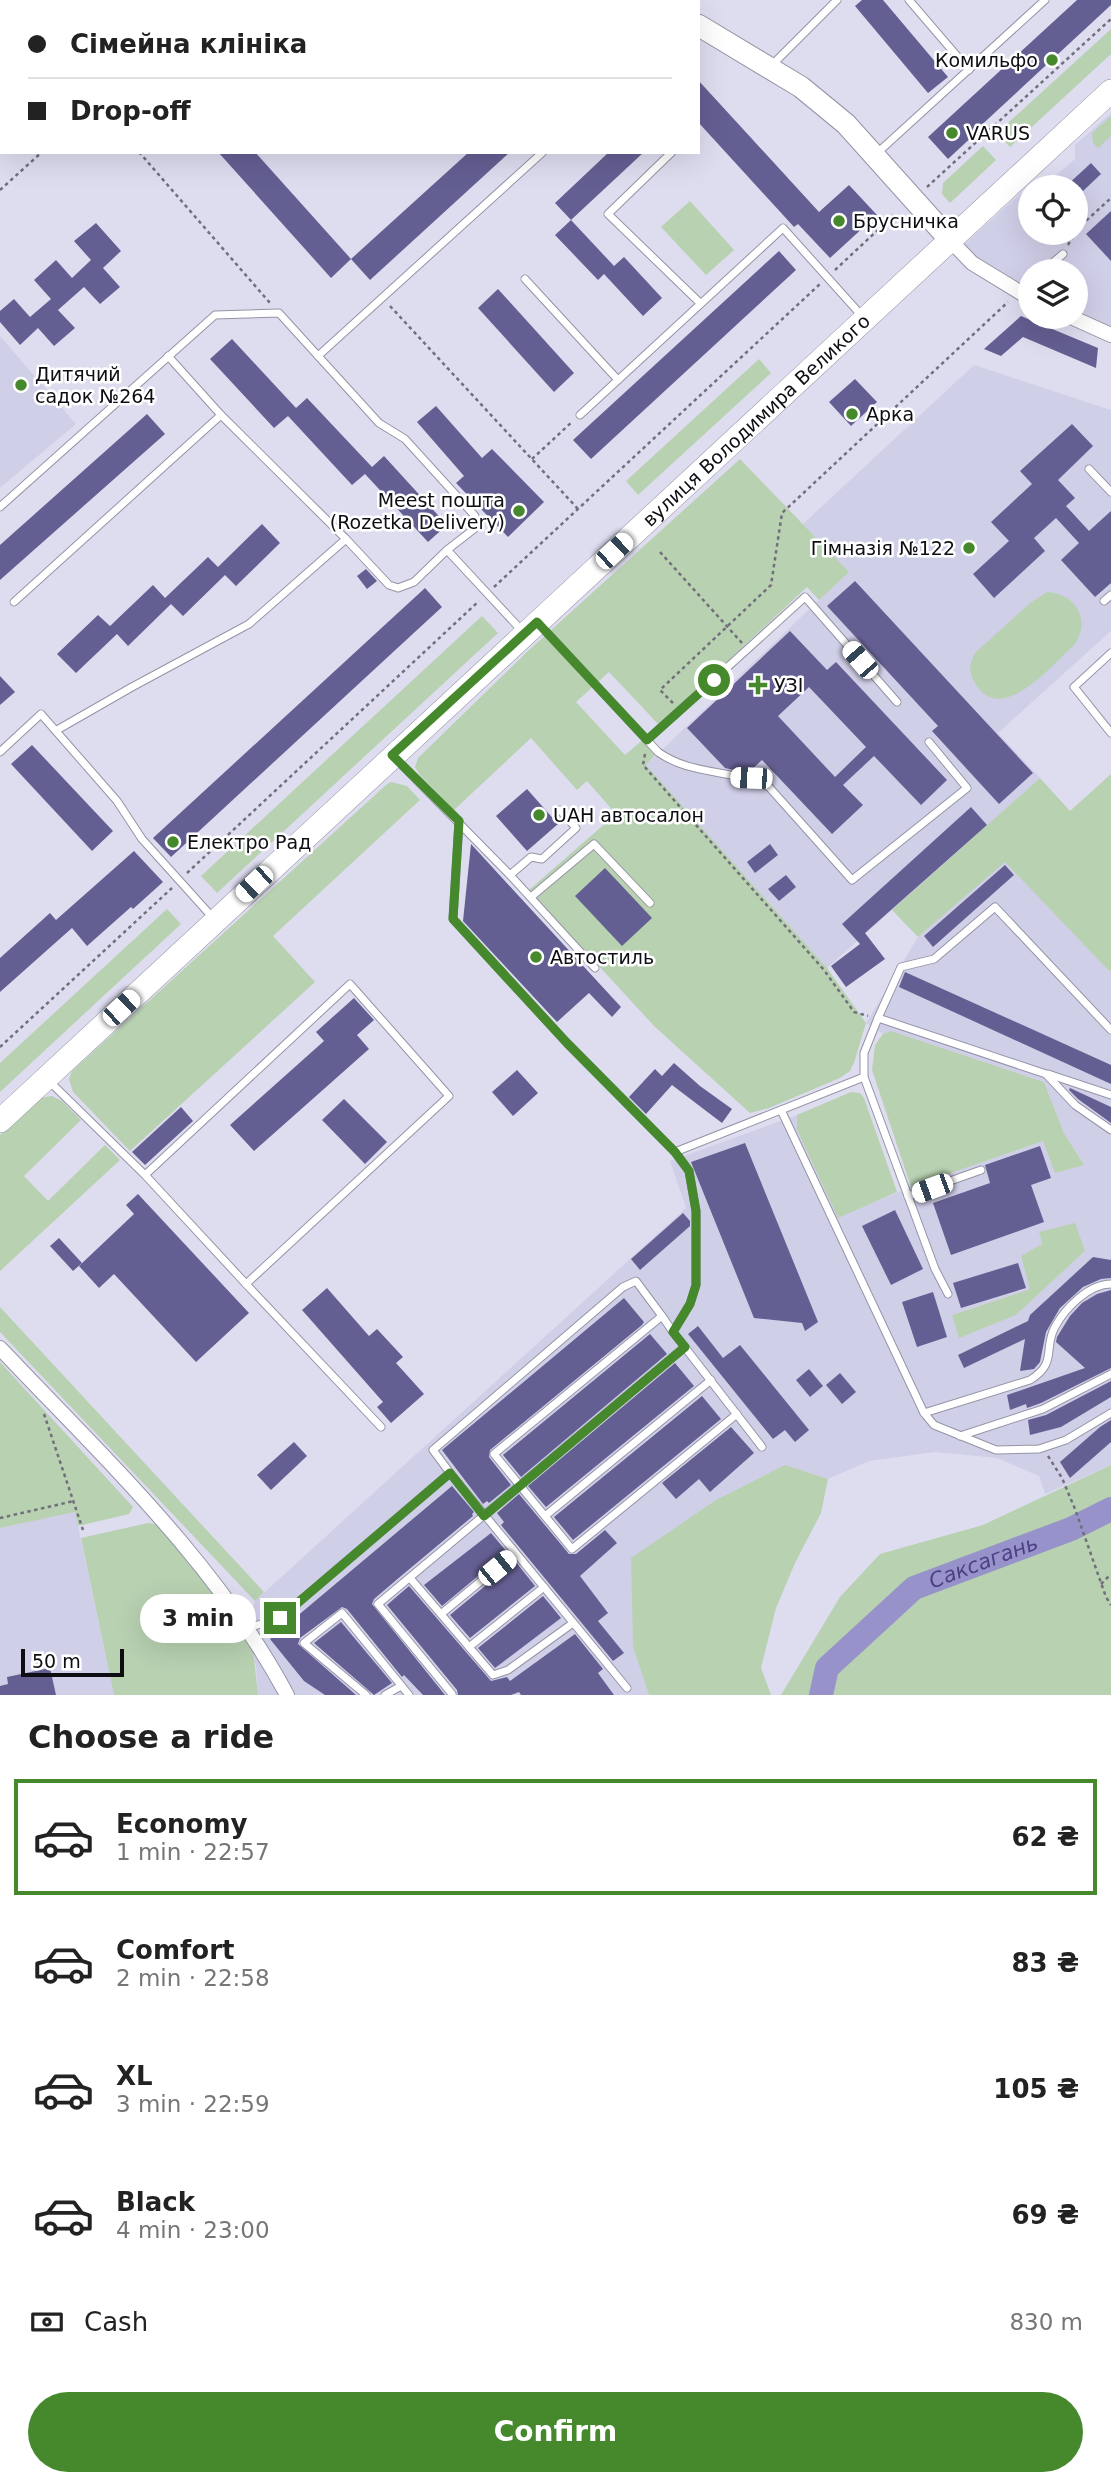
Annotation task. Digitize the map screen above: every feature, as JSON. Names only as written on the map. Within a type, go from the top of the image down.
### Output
[{"type":"main road","name":"вулиця Володимира Великого","points":[[0,1121],[1111,91]]},
{"type":"street","points":[[700,26],[770,66],[801,87],[846,124],[972,263],[1018,292]]},
{"type":"street","points":[[1088,325],[1111,335]]},
{"type":"street","points":[[0,1348],[157,1513],[248,1628],[287,1695]]},
{"type":"lane","points":[[770,66],[837,0]]},
{"type":"lane","points":[[909,0],[969,70]]},
{"type":"lane","points":[[875,155],[1045,0]]},
{"type":"lane","points":[[318,356],[541,154]]},
{"type":"lane","points":[[670,154],[608,214],[700,303]]},
{"type":"lane","points":[[580,415],[783,228],[865,319]]},
{"type":"lane","points":[[1057,259],[1063,254]]},
{"type":"lane","points":[[525,279],[618,380]]},
{"type":"lane","points":[[0,507],[168,356],[215,315],[279,313],[379,424],[405,439],[475,516],[474,529],[447,550],[414,582],[398,588],[389,585],[221,415],[168,356]]},
{"type":"lane","points":[[14,602],[221,415]]},
{"type":"lane","points":[[1089,469],[1111,492]]},
{"type":"lane","points":[[57,730],[249,624],[346,539]]},
{"type":"lane","points":[[447,550],[488,593],[531,628],[671,762],[733,777],[751,778],[769,787],[852,880],[967,788],[929,742]]},
{"type":"lane","points":[[1104,601],[1111,595]]},
{"type":"lane","points":[[647,740],[806,597],[897,702]]},
{"type":"lane","points":[[1111,653],[1074,687],[1111,733]]},
{"type":"lane","points":[[0,752],[41,714],[117,801],[142,839],[215,920]]},
{"type":"lane","points":[[392,755],[459,821],[595,968]]},
{"type":"lane","points":[[510,875],[530,857],[542,859],[576,828],[561,810]]},
{"type":"lane","points":[[459,821],[453,919],[567,1043],[675,1152],[689,1171],[696,1211],[696,1285],[690,1304],[673,1332]]},
{"type":"lane","points":[[531,897],[594,844],[650,903]]},
{"type":"lane","points":[[948,1294],[935,1269],[864,1077],[864,1053],[901,967],[934,959],[995,907],[1111,1030]]},
{"type":"lane","points":[[145,1175],[350,984],[449,1096],[246,1284]]},
{"type":"lane","points":[[878,1018],[1111,1095]]},
{"type":"lane","points":[[1046,1074],[1075,1105],[1111,1130]]},
{"type":"lane","points":[[675,1152],[864,1077]]},
{"type":"lane","points":[[46,1078],[145,1175],[381,1427]]},
{"type":"lane","points":[[782,1110],[924,1413],[934,1425],[996,1450],[1038,1449],[1066,1440],[1111,1413]]},
{"type":"lane","points":[[908,1196],[981,1170]]},
{"type":"lane","points":[[627,1688],[484,1516],[433,1450],[623,1287],[636,1281],[762,1447]]},
{"type":"lane","points":[[924,1413],[1030,1380],[1042,1373],[1050,1353],[1053,1329],[1069,1308],[1095,1286],[1111,1284]]},
{"type":"lane","points":[[662,1316],[495,1454],[572,1549],[737,1414]]},
{"type":"lane","points":[[452,1693],[378,1604],[685,1347]]},
{"type":"lane","points":[[960,1436],[1043,1409],[1111,1374]]},
{"type":"lane","points":[[545,1516],[711,1380]]},
{"type":"lane","points":[[248,1628],[280,1618],[450,1473]]},
{"type":"lane","points":[[441,1614],[515,1553]]},
{"type":"lane","points":[[410,1577],[493,1675],[508,1670],[573,1623]]},
{"type":"lane","points":[[469,1647],[544,1587]]},
{"type":"lane","points":[[366,1695],[304,1643],[342,1613],[409,1695]]},
{"type":"lane","points":[[385,1695],[401,1685]]},
{"type":"path","points":[[926,187],[1111,19]]},
{"type":"path","points":[[0,190],[40,154]]},
{"type":"path","points":[[141,154],[279,313]]},
{"type":"path","points":[[1088,219],[1111,198]]},
{"type":"path","points":[[0,1047],[895,214]]},
{"type":"path","points":[[1063,254],[1068,245]]},
{"type":"path","points":[[382,298],[578,509]]},
{"type":"path","points":[[680,711],[660,690],[771,584],[782,513],[1018,301]]},
{"type":"path","points":[[531,459],[580,415]]},
{"type":"path","points":[[660,552],[748,649]]},
{"type":"path","points":[[647,740],[643,765],[824,970],[854,1012],[878,1018]]},
{"type":"path","points":[[43,1410],[83,1530]]},
{"type":"path","points":[[1054,1463],[1075,1509],[1111,1605]]},
{"type":"path","points":[[0,1518],[74,1501]]},
{"type":"path","points":[[1101,1584],[1111,1574]]},
{"type":"shaded area","points":[[1111,113],[1111,326],[1105,332],[1088,323],[1088,259],[1018,259],[1018,290],[959,249],[1018,196],[1018,245],[1088,245],[1088,175],[1056,175],[1075,159],[1075,145]]},
{"type":"shaded area","name":"Дитячий садок №264","points":[[0,336],[76,424],[0,488]]},
{"type":"shaded area","points":[[974,365],[1111,410],[1111,631],[998,733],[1040,778],[827,968],[646,765],[848,572],[803,524]]},
{"type":"shaded area","points":[[1005,861],[1109,971],[1111,970],[1111,1465],[1045,1494],[1039,1476],[997,1458],[935,1452],[869,1461],[828,1479],[785,1466],[716,1500],[633,1647],[649,1695],[258,1695],[248,1627],[255,1601],[686,1208],[670,1161],[797,1115],[797,1131],[838,1217],[911,1187],[1043,1141],[1084,1165],[1064,1133],[1044,1082],[891,1031],[883,1034],[866,1023],[918,937]],"holes":[[[1039,1232],[1085,1251],[1016,1315],[959,1337],[952,1315],[1030,1289],[1042,1244]]]},
{"type":"shaded area","points":[[75,1512],[114,1695],[0,1695],[0,1528]]},
{"type":"green space","points":[[1111,29],[1111,54],[1010,147],[997,133]]},
{"type":"green space","points":[[1111,116],[1111,136],[1098,148],[1093,143],[1092,133]]},
{"type":"green space","points":[[983,146],[996,160],[950,203],[942,194],[943,183]]},
{"type":"green space","points":[[690,201],[734,250],[706,275],[661,227]]},
{"type":"green space","points":[[759,359],[771,373],[638,495],[626,481]]},
{"type":"green space","points":[[740,459],[849,572],[819,600],[807,587],[659,725],[609,672],[576,702],[625,755],[645,738],[658,752],[646,765],[827,968],[866,1023],[850,1071],[840,1078],[769,1108],[750,1113],[654,1026],[529,890],[616,814],[587,781],[577,790],[531,738],[454,810],[415,767],[418,758],[528,651]]},
{"type":"green space","points":[[1047,592],[1066,598],[1078,610],[1081,626],[1075,644],[1026,688],[1012,696],[998,699],[986,695],[975,683],[970,671],[976,652],[1030,603]]},
{"type":"green space","points":[[482,616],[498,633],[217,893],[201,876]]},
{"type":"green space","points":[[1111,774],[1111,970],[1109,971],[1005,862],[918,937],[892,910],[1040,778],[1070,811]]},
{"type":"green space","points":[[391,782],[407,786],[420,800],[273,936],[315,982],[130,1151],[73,1092],[69,1079],[72,1071]]},
{"type":"green space","points":[[167,909],[181,924],[0,1092],[0,1063]]},
{"type":"green space","points":[[891,1031],[1044,1082],[1064,1133],[1084,1165],[1055,1173],[1043,1141],[911,1187],[872,1070],[875,1045],[883,1034]]},
{"type":"green space","points":[[851,1092],[860,1093],[864,1098],[897,1192],[838,1218],[797,1130],[797,1115]]},
{"type":"green space","points":[[52,1096],[62,1101],[81,1120],[24,1176],[48,1201],[105,1145],[120,1160],[0,1271],[0,1135],[40,1098]]},
{"type":"green space","points":[[1075,1223],[1085,1251],[1016,1315],[959,1338],[952,1315],[1030,1289],[1021,1256],[1042,1244],[1039,1232]]},
{"type":"green space","points":[[0,1307],[264,1592],[255,1601],[0,1332]]},
{"type":"green space","points":[[0,1362],[133,1507],[129,1514],[78,1526],[75,1512],[0,1528]]},
{"type":"green space","points":[[785,1465],[828,1479],[821,1513],[776,1608],[761,1668],[771,1695],[649,1695],[633,1647],[631,1558],[716,1500]]},
{"type":"green space","points":[[1111,1465],[1111,1695],[781,1695],[840,1597],[880,1554],[983,1525]]},
{"type":"green space","points":[[148,1523],[157,1524],[188,1557],[253,1649],[258,1695],[114,1695],[81,1538]]},
{"type":"building","points":[[862,0],[883,0],[948,77],[928,93],[855,6]]},
{"type":"building","points":[[1077,0],[1111,0],[1111,5],[948,159],[928,137]]},
{"type":"building","points":[[700,82],[819,212],[849,185],[877,215],[830,258],[798,224],[794,227],[700,124]]},
{"type":"building","points":[[220,154],[257,154],[351,259],[331,278]]},
{"type":"building","points":[[467,154],[508,154],[370,280],[351,259]]},
{"type":"building","points":[[607,154],[642,154],[571,220],[555,203]]},
{"type":"building","points":[[1091,163],[1101,174],[1088,186],[1088,175],[1078,175]]},
{"type":"building","points":[[1111,211],[1111,261],[1088,236],[1088,232]]},
{"type":"building","points":[[571,220],[614,266],[624,257],[662,298],[643,316],[604,274],[598,280],[555,235]]},
{"type":"building","points":[[96,223],[121,251],[103,268],[120,287],[100,304],[84,287],[58,310],[75,328],[54,346],[38,328],[20,345],[0,322],[0,311],[14,299],[30,317],[51,299],[34,280],[56,260],[72,278],[91,260],[74,241]]},
{"type":"building","points":[[779,251],[796,270],[591,459],[573,440]]},
{"type":"building","points":[[498,289],[574,373],[554,392],[478,308]]},
{"type":"building","points":[[1018,319],[1018,329],[1052,329],[1098,348],[1096,368],[1023,337],[1001,356],[984,349]]},
{"type":"building","points":[[232,339],[296,408],[307,398],[372,467],[384,456],[447,525],[428,542],[365,474],[352,485],[288,416],[274,428],[210,359]]},
{"type":"building","name":"Арка","points":[[855,379],[877,402],[851,426],[829,402]]},
{"type":"building","points":[[436,406],[482,458],[492,449],[544,502],[508,537],[456,483],[464,476],[417,422]]},
{"type":"building","points":[[147,414],[165,434],[0,580],[0,545]]},
{"type":"building","points":[[1072,424],[1093,446],[1058,480],[1075,498],[1066,506],[1089,531],[1111,511],[1111,583],[1095,597],[1061,560],[1079,543],[1056,518],[1034,538],[1045,551],[994,598],[973,574],[1009,541],[991,522],[1032,484],[1020,471]]},
{"type":"building","points":[[262,524],[280,543],[236,586],[225,575],[183,616],[171,604],[128,646],[117,634],[76,673],[57,654],[98,615],[110,626],[153,585],[165,598],[208,557],[218,567]]},
{"type":"building","points":[[366,569],[377,581],[367,589],[357,576]]},
{"type":"building","points":[[855,581],[1033,773],[999,804],[932,731],[938,726],[827,606]]},
{"type":"building","points":[[425,588],[442,607],[171,857],[153,838]]},
{"type":"building","points":[[790,631],[827,670],[836,662],[947,780],[921,805],[874,756],[843,785],[863,805],[832,834],[762,760],[748,773],[725,768],[687,728]],"holes":[[[809,687],[866,747],[835,777],[778,716]]]},
{"type":"building","points":[[0,676],[15,692],[0,705]]},
{"type":"building","points":[[32,745],[113,831],[92,851],[11,764]]},
{"type":"building","points":[[527,789],[558,824],[527,851],[496,816]]},
{"type":"building","points":[[971,807],[987,825],[865,933],[885,959],[846,987],[831,966],[860,944],[842,924]]},
{"type":"building","name":"Автостиль","points":[[471,844],[621,1007],[612,1017],[589,993],[557,1022],[463,921]]},
{"type":"building","points":[[770,844],[778,855],[755,873],[747,862]]},
{"type":"building","points":[[134,851],[163,882],[87,946],[72,928],[0,992],[0,958],[50,913],[56,920]]},
{"type":"building","points":[[1005,865],[1014,875],[933,947],[924,936]]},
{"type":"building","points":[[605,868],[652,918],[622,946],[575,896]]},
{"type":"building","points":[[786,875],[796,887],[779,901],[768,889]]},
{"type":"building","points":[[905,972],[1111,1065],[1111,1084],[899,987]]},
{"type":"building","points":[[354,998],[374,1020],[357,1035],[369,1049],[254,1151],[230,1125],[324,1041],[316,1032]]},
{"type":"building","points":[[674,1063],[732,1109],[722,1123],[672,1085],[646,1114],[629,1097],[655,1069],[662,1076]]},
{"type":"building","points":[[517,1070],[538,1093],[513,1116],[492,1092]]},
{"type":"building","points":[[1070,1088],[1111,1107],[1111,1123],[1078,1099]]},
{"type":"building","points":[[344,1099],[387,1142],[365,1164],[322,1120]]},
{"type":"building","points":[[181,1107],[193,1121],[145,1165],[132,1152]]},
{"type":"building","points":[[745,1143],[818,1322],[805,1331],[802,1323],[754,1318],[691,1162]]},
{"type":"building","points":[[1040,1146],[1051,1178],[1031,1185],[1044,1222],[951,1255],[933,1203],[990,1183],[985,1165]]},
{"type":"building","points":[[138,1194],[249,1313],[196,1362],[114,1274],[99,1288],[79,1266],[134,1214],[126,1205]]},
{"type":"building","points":[[895,1210],[923,1269],[891,1285],[862,1226]]},
{"type":"building","points":[[683,1213],[690,1221],[690,1226],[640,1270],[631,1259]]},
{"type":"building","points":[[59,1238],[82,1263],[73,1271],[50,1246]]},
{"type":"building","points":[[1093,1257],[1111,1260],[1111,1278],[1101,1279],[1083,1287],[1060,1308],[1046,1332],[1040,1362],[1034,1369],[1020,1371],[1025,1339],[964,1368],[958,1355],[1028,1321],[1030,1315]]},
{"type":"building","points":[[1018,1263],[1026,1288],[961,1308],[953,1283]]},
{"type":"building","points":[[327,1288],[369,1336],[377,1329],[403,1357],[396,1363],[424,1394],[391,1423],[377,1407],[383,1402],[302,1310]]},
{"type":"building","points":[[1111,1290],[1111,1368],[1041,1403],[1027,1408],[1026,1404],[1010,1410],[1007,1395],[1085,1368],[1056,1342],[1057,1337],[1082,1303]]},
{"type":"building","points":[[933,1292],[947,1337],[917,1347],[902,1302]]},
{"type":"building","points":[[624,1298],[644,1322],[642,1325],[490,1450],[489,1457],[511,1485],[489,1503],[487,1501],[483,1504],[442,1450]]},
{"type":"building","points":[[698,1326],[723,1358],[740,1345],[809,1430],[795,1442],[785,1430],[773,1439],[688,1334]]},
{"type":"building","points":[[650,1334],[667,1354],[521,1477],[503,1455]]},
{"type":"building","points":[[675,1363],[694,1386],[546,1507],[528,1486]]},
{"type":"building","points":[[809,1369],[823,1386],[810,1397],[796,1380]]},
{"type":"building","points":[[840,1373],[856,1392],[842,1404],[826,1385]]},
{"type":"building","points":[[1111,1381],[1111,1397],[1061,1427],[1030,1435],[1028,1420],[1046,1415]]},
{"type":"building","points":[[702,1396],[721,1419],[573,1540],[554,1517]]},
{"type":"building","points":[[1111,1420],[1111,1442],[1070,1478],[1060,1462]]},
{"type":"building","points":[[731,1427],[754,1453],[710,1492],[699,1479],[676,1499],[662,1483]]},
{"type":"building","points":[[294,1442],[307,1456],[271,1490],[257,1475]]},
{"type":"building","points":[[452,1486],[474,1512],[473,1516],[374,1599],[372,1604],[445,1695],[423,1695],[404,1675],[402,1677],[347,1609],[342,1607],[300,1638],[298,1644],[356,1695],[325,1695],[304,1681],[270,1639]]},
{"type":"building","points":[[519,1494],[569,1554],[576,1554],[605,1530],[617,1543],[580,1576],[608,1613],[598,1621],[624,1653],[613,1661],[501,1525],[504,1522],[497,1513]]},
{"type":"building","points":[[491,1533],[507,1552],[442,1606],[424,1585]]},
{"type":"building","points":[[515,1561],[535,1586],[470,1638],[450,1615]]},
{"type":"building","points":[[409,1586],[491,1681],[507,1677],[510,1681],[575,1634],[603,1669],[598,1673],[614,1695],[521,1695],[519,1692],[511,1695],[458,1695],[457,1690],[387,1605]]},
{"type":"building","points":[[543,1596],[561,1618],[495,1668],[478,1648]]},
{"type":"building","points":[[341,1622],[392,1683],[374,1695],[314,1643]]},
{"type":"building","points":[[50,1668],[56,1695],[0,1695],[0,1686],[8,1684],[7,1677]]},
{"type":"waterway","name":"Саксагань","points":[[821,1695],[827,1668],[914,1588],[1071,1529],[1111,1509]]},
{"type":"place","name":"Комильфо","points":[[1052,60]]},
{"type":"place","name":"VARUS","points":[[952,133]]},
{"type":"place","name":"Брусничка","points":[[839,221]]},
{"type":"place","name":"Дитячий садок №264","points":[[21,385]]},
{"type":"place","name":"Арка","points":[[852,414]]},
{"type":"place","name":"Meest пошта (Rozetka Delivery)","points":[[519,511]]},
{"type":"place","name":"Гімназія №122","points":[[969,548]]},
{"type":"place","name":"УЗІ","points":[[758,685]]},
{"type":"place","name":"UAH автосалон","points":[[539,815]]},
{"type":"place","name":"Електро Рад","points":[[173,842]]},
{"type":"place","name":"Автостиль","points":[[536,957]]},
{"type":"route","points":[[280,1618],[450,1473],[484,1516],[685,1347],[673,1332],[690,1304],[696,1285],[696,1211],[689,1171],[675,1152],[567,1043],[453,919],[459,821],[392,755],[537,622],[647,740],[714,680]]}]
